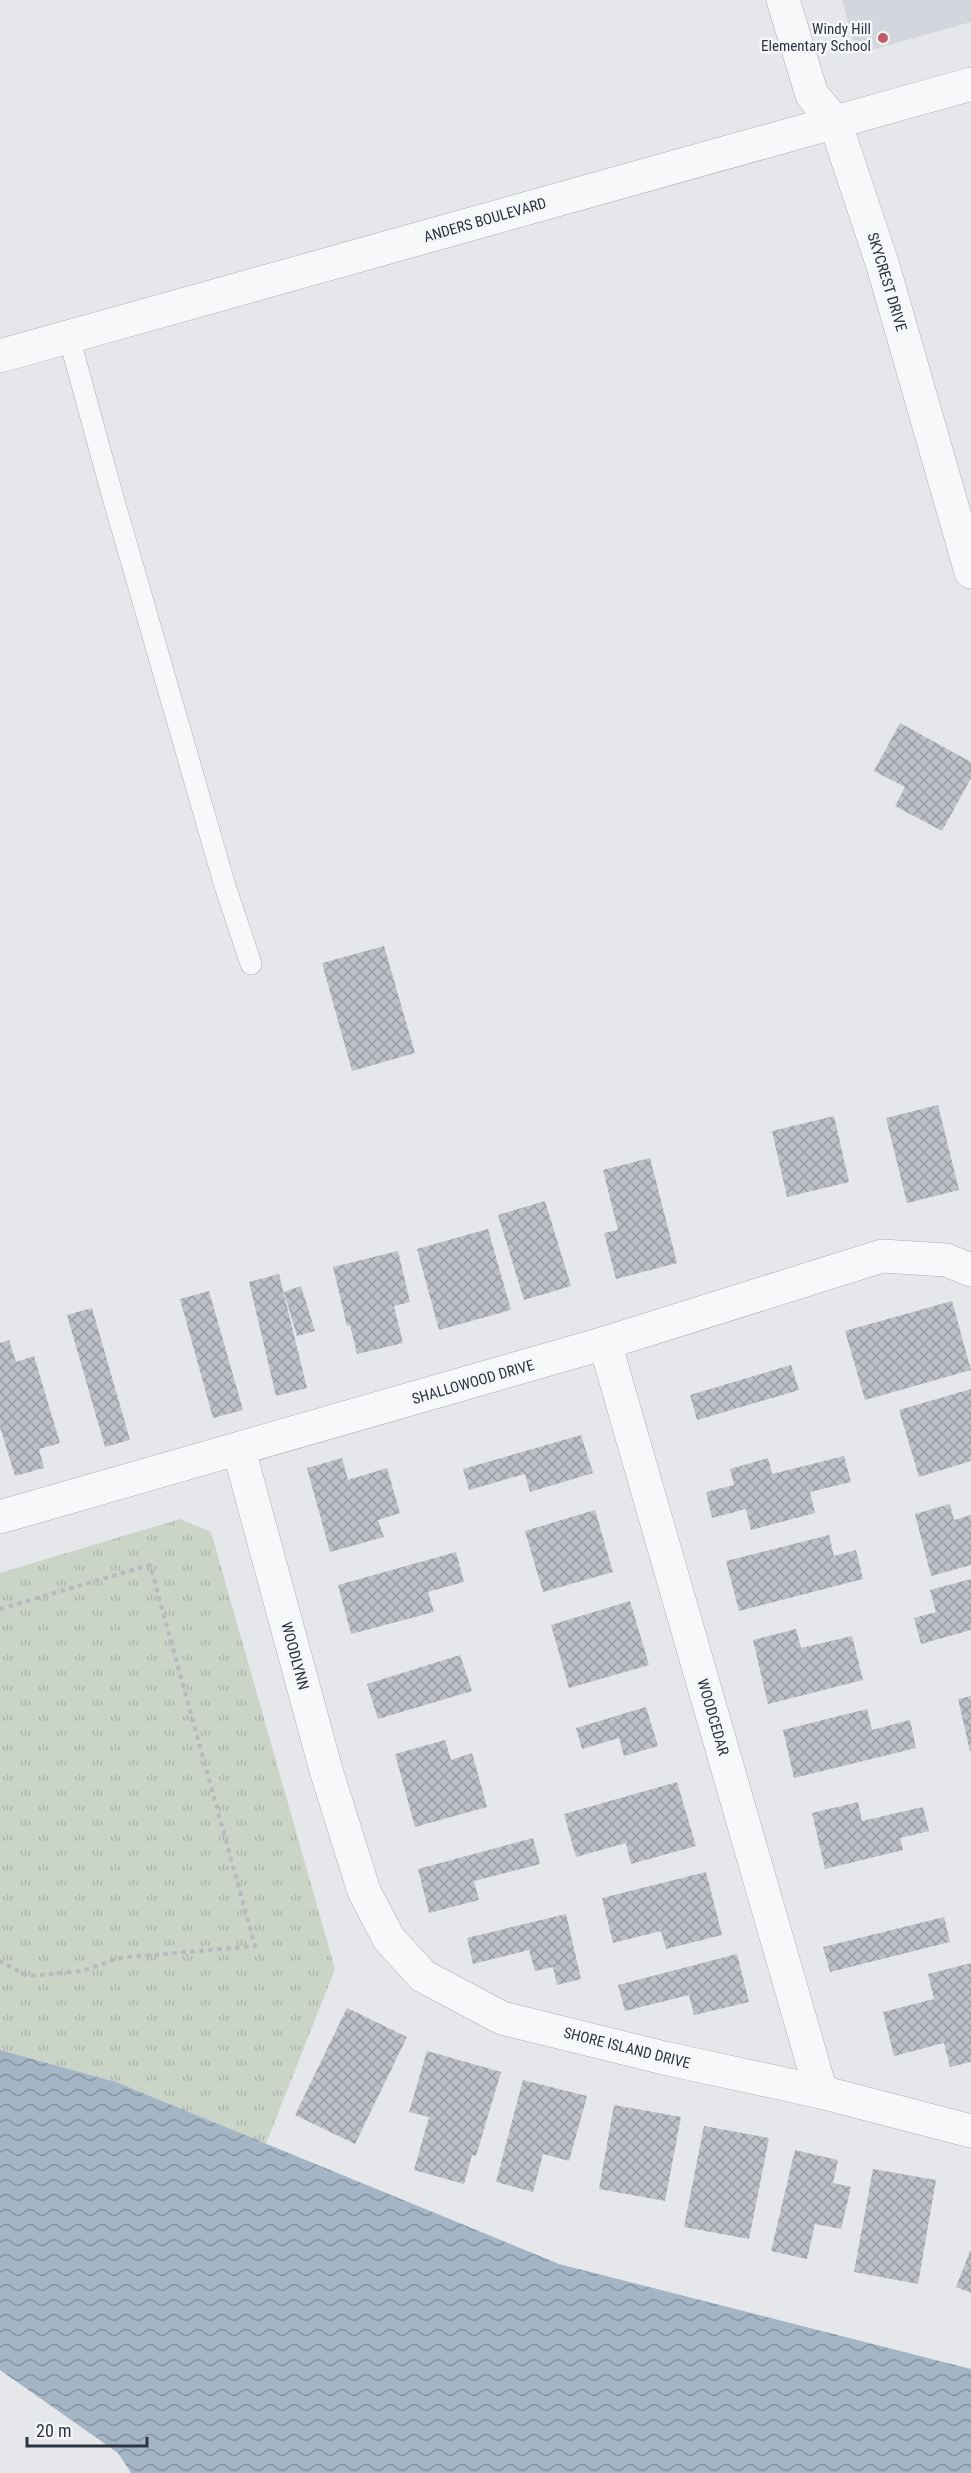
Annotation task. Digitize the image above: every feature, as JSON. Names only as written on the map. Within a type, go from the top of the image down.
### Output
[{"type":"street","name":"SKYCREST DRIVE","points":[[783,0],[812,95],[835,122],[883,266],[971,572]]},
{"type":"street","name":"ANDERS BOULEVARD","points":[[0,356],[971,84]]},
{"type":"street","name":"SHALLOWOOD DRIVE","points":[[0,1517],[605,1343],[882,1256],[959,1265]]},
{"type":"street","name":"WOODCEDAR","points":[[605,1343],[821,2092]]},
{"type":"street","name":"WOODLYNN","points":[[239,1450],[326,1770],[355,1861]]},
{"type":"street","name":"SHORE ISLAND DRIVE","points":[[355,1861],[364,1891],[389,1939],[423,1976],[502,2018],[664,2058],[821,2092],[971,2131]]},
{"type":"lane","points":[[69,337],[225,886],[250,964]]},
{"type":"path","points":[[0,1609],[150,1565],[255,1946],[119,1958],[82,1971],[27,1976],[0,1961]]},
{"type":"shaded area","name":"Windy Hill Elementary School","points":[[842,0],[971,0],[971,22],[857,54]]},
{"type":"green space","points":[[180,1519],[211,1532],[335,1969],[266,2144],[116,2082],[0,2050],[0,1573]]},
{"type":"water","points":[[0,2050],[116,2082],[559,2264],[971,2369],[971,2473],[131,2473],[118,2453],[0,2370]]},
{"type":"building","points":[[900,723],[971,762],[971,778],[942,831],[895,806],[905,787],[874,771]]},
{"type":"building","points":[[384,946],[415,1053],[352,1071],[322,963]]},
{"type":"building","points":[[938,1105],[959,1190],[907,1203],[886,1118]]},
{"type":"building","points":[[834,1116],[849,1182],[787,1197],[772,1131]]},
{"type":"building","points":[[650,1158],[677,1263],[616,1279],[604,1233],[618,1230],[603,1170]]},
{"type":"building","points":[[545,1201],[571,1286],[524,1300],[498,1215]]},
{"type":"building","points":[[488,1229],[511,1310],[439,1330],[417,1249]]},
{"type":"building","points":[[398,1251],[410,1302],[394,1306],[403,1343],[357,1354],[350,1325],[347,1326],[333,1267]]},
{"type":"building","points":[[279,1274],[307,1388],[276,1396],[249,1282]]},
{"type":"building","points":[[301,1286],[315,1331],[297,1336],[284,1292]]},
{"type":"building","points":[[209,1291],[243,1410],[213,1418],[180,1299]]},
{"type":"building","points":[[952,1301],[971,1370],[865,1400],[845,1331]]},
{"type":"building","points":[[92,1308],[130,1440],[105,1447],[67,1315]]},
{"type":"building","points":[[9,1340],[16,1362],[34,1356],[60,1443],[39,1449],[44,1468],[15,1476],[0,1427],[0,1343]]},
{"type":"building","points":[[791,1365],[799,1390],[697,1420],[690,1395]]},
{"type":"building","points":[[971,1389],[971,1461],[919,1477],[899,1410]]},
{"type":"building","points":[[581,1435],[593,1473],[530,1492],[525,1474],[469,1490],[463,1469]]},
{"type":"building","points":[[844,1456],[851,1482],[810,1492],[815,1513],[751,1530],[746,1509],[712,1518],[706,1492],[734,1485],[730,1469],[768,1458],[772,1474]]},
{"type":"building","points":[[342,1458],[348,1480],[387,1468],[400,1513],[378,1520],[384,1537],[330,1552],[307,1468]]},
{"type":"building","points":[[950,1504],[954,1520],[971,1515],[971,1565],[931,1576],[915,1514]]},
{"type":"building","points":[[595,1510],[613,1572],[543,1592],[525,1531]]},
{"type":"building","points":[[829,1535],[834,1556],[856,1550],[863,1579],[739,1611],[726,1561]]},
{"type":"building","points":[[456,1552],[464,1582],[428,1592],[434,1612],[351,1634],[338,1585]]},
{"type":"building","points":[[971,1579],[971,1630],[921,1644],[914,1618],[936,1612],[930,1590]]},
{"type":"building","points":[[630,1601],[649,1665],[569,1688],[551,1625]]},
{"type":"building","points":[[796,1629],[801,1648],[852,1636],[863,1680],[768,1704],[753,1640]]},
{"type":"building","points":[[460,1655],[472,1691],[378,1719],[367,1684]]},
{"type":"building","points":[[971,1696],[971,1751],[970,1751],[958,1699]]},
{"type":"building","points":[[646,1707],[658,1746],[624,1756],[619,1738],[582,1749],[576,1728]]},
{"type":"building","points":[[867,1709],[872,1730],[910,1720],[916,1748],[794,1778],[783,1730]]},
{"type":"building","points":[[445,1740],[451,1760],[472,1753],[487,1807],[415,1827],[395,1754]]},
{"type":"building","points":[[677,1782],[696,1846],[631,1864],[626,1843],[576,1857],[564,1814]]},
{"type":"building","points":[[858,1802],[862,1821],[923,1807],[929,1831],[900,1838],[903,1850],[825,1869],[812,1813]]},
{"type":"building","points":[[533,1838],[540,1864],[474,1881],[479,1900],[429,1913],[418,1869]]},
{"type":"building","points":[[706,1872],[722,1935],[666,1949],[661,1931],[613,1943],[602,1898]]},
{"type":"building","points":[[566,1914],[581,1979],[557,1985],[553,1967],[535,1971],[529,1950],[473,1964],[467,1938]]},
{"type":"building","points":[[944,1917],[950,1942],[830,1972],[823,1947]]},
{"type":"building","points":[[737,1954],[749,2002],[694,2015],[689,1995],[625,2011],[618,1985]]},
{"type":"building","points":[[971,1963],[971,2062],[950,2067],[944,2043],[894,2056],[883,2012],[934,1999],[928,1974]]},
{"type":"building","points":[[347,2008],[407,2037],[355,2144],[295,2115]]},
{"type":"building","points":[[427,2051],[501,2072],[476,2156],[472,2155],[464,2184],[414,2170],[429,2117],[409,2112]]},
{"type":"building","points":[[523,2080],[587,2096],[569,2161],[543,2154],[533,2192],[496,2182]]},
{"type":"building","points":[[614,2105],[681,2117],[665,2201],[599,2189]]},
{"type":"building","points":[[704,2126],[769,2138],[749,2239],[684,2227]]},
{"type":"building","points":[[795,2150],[838,2160],[833,2183],[851,2187],[841,2229],[815,2224],[807,2259],[771,2251]]},
{"type":"building","points":[[873,2169],[936,2180],[918,2284],[854,2272]]},
{"type":"building","points":[[971,2249],[971,2293],[956,2287]]},
{"type":"place","name":"Windy Hill Elementary School","points":[[883,38]]}]
